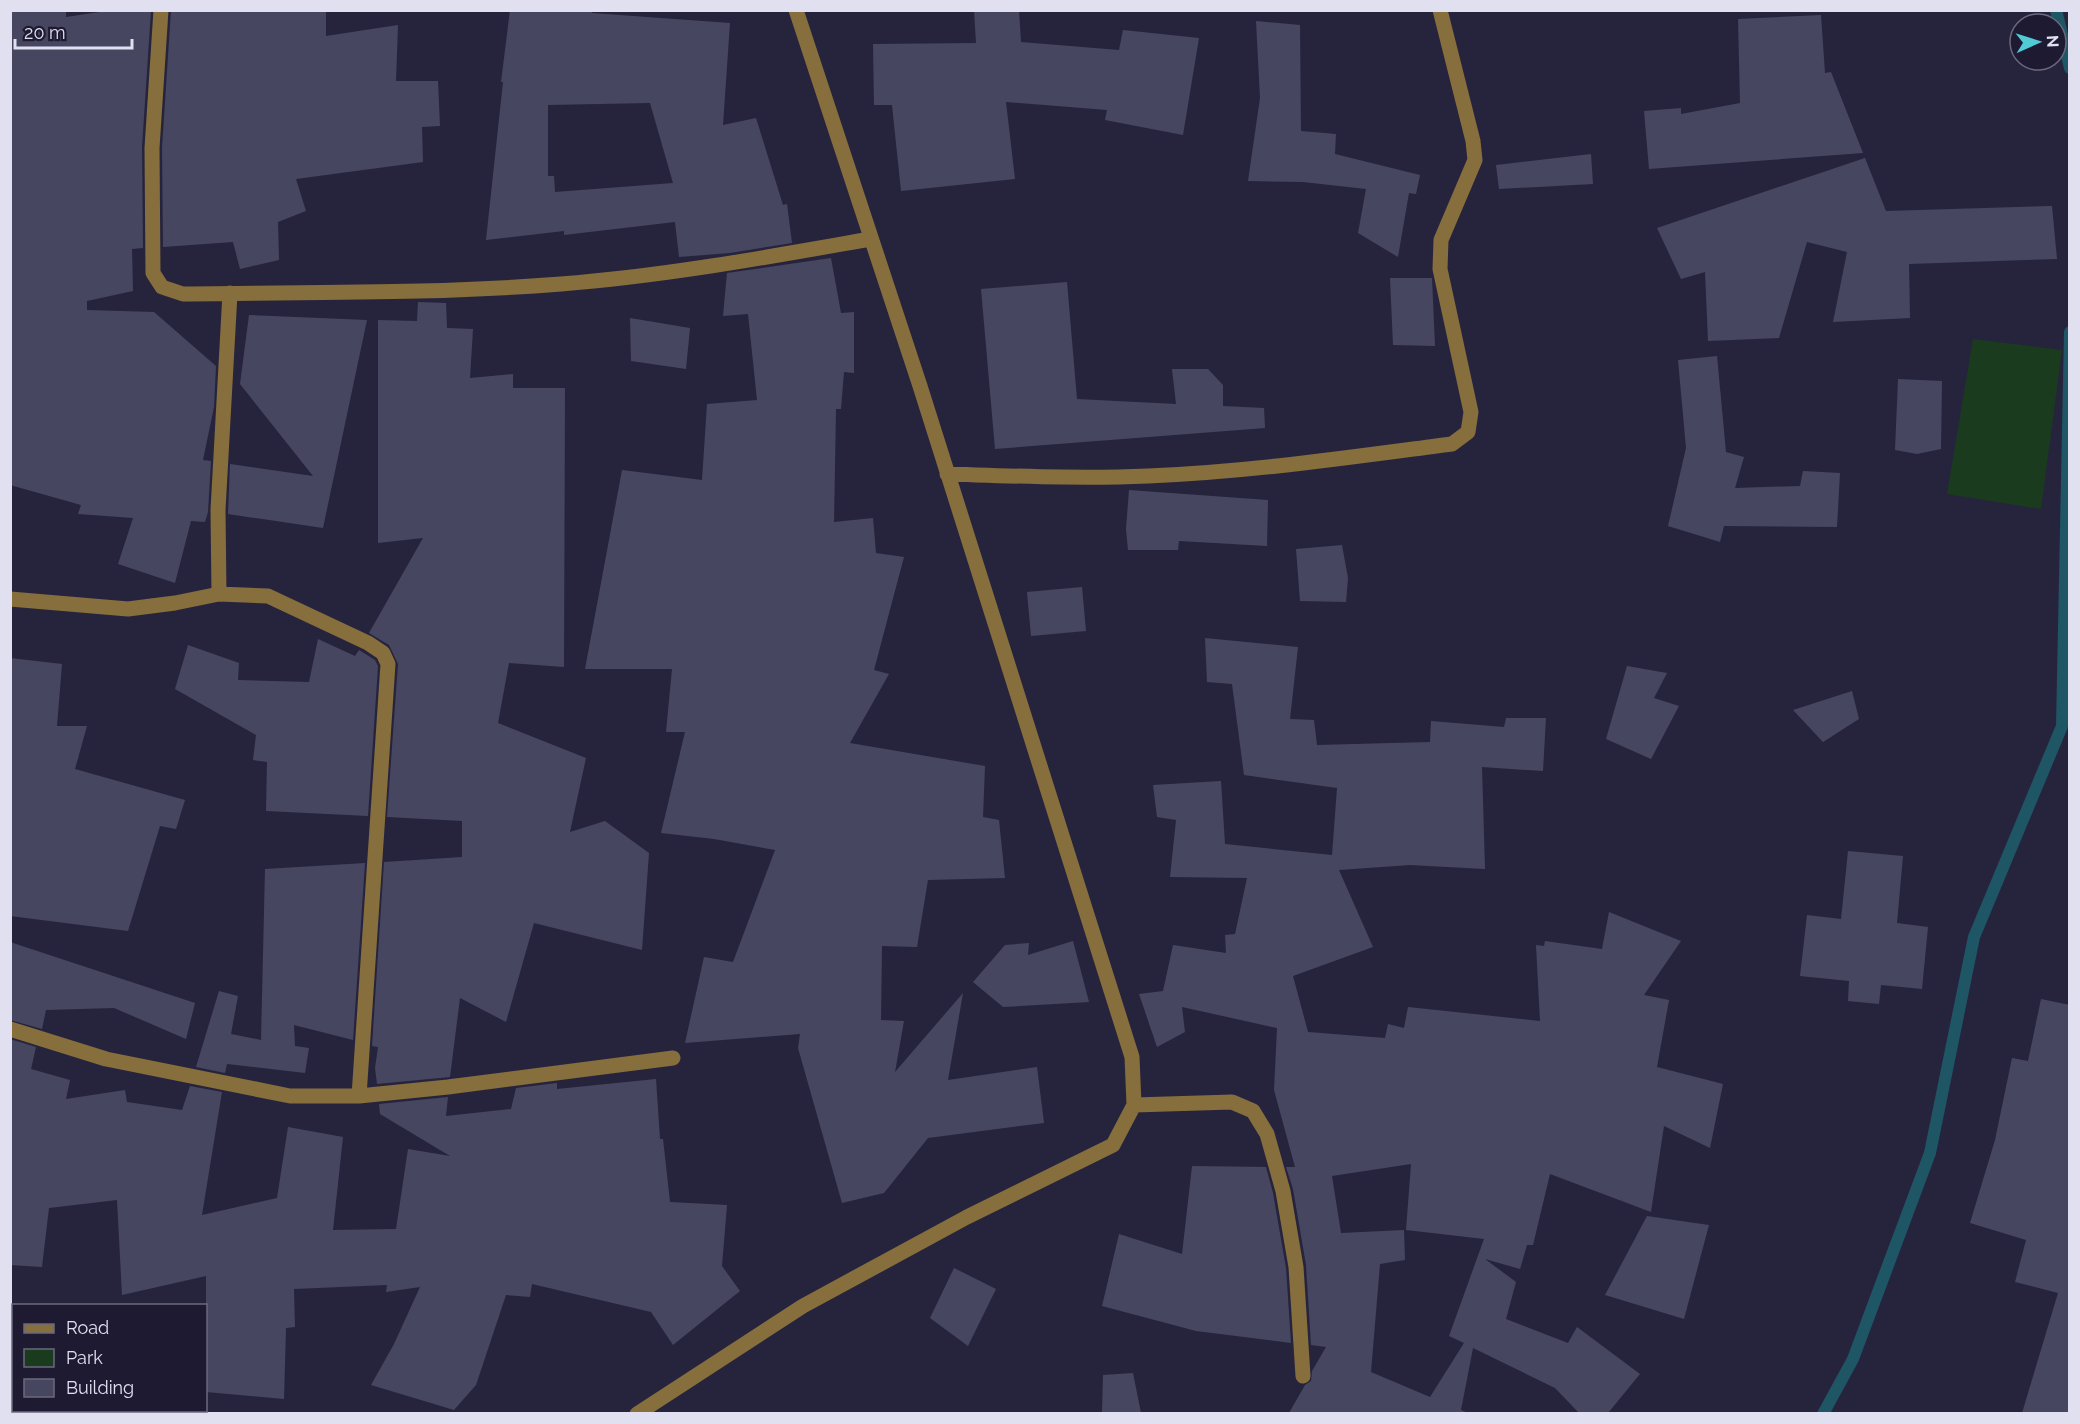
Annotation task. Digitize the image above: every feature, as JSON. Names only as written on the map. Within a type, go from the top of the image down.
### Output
[{"type":"street","points":[[161,10],[152,148],[153,273],[162,286],[183,294],[411,292],[562,284],[716,266],[871,239]]},
{"type":"street","points":[[637,1413],[804,1306],[967,1217],[1113,1145],[1134,1105],[1132,1057],[947,474],[796,10]]},
{"type":"street","points":[[947,474],[1061,478],[1149,476],[1294,465],[1452,444],[1468,432],[1471,412],[1440,269],[1442,240],[1475,160],[1473,141],[1440,10]]},
{"type":"street","points":[[219,594],[218,510],[230,293]]},
{"type":"street","points":[[10,599],[128,609],[219,594],[268,596],[368,643],[383,653],[388,664],[359,1096]]},
{"type":"street","points":[[10,1029],[106,1059],[290,1096],[359,1096],[448,1088],[673,1058]]},
{"type":"street","points":[[1134,1105],[1232,1102],[1253,1111],[1258,1119],[1267,1134],[1287,1213],[1296,1267],[1302,1376]]},
{"type":"green space","points":[[1973,339],[2062,350],[2041,509],[1947,494]]},
{"type":"building","points":[[10,10],[66,10],[66,17],[113,10],[151,10],[142,147],[143,248],[132,249],[133,291],[87,301],[87,310],[154,312],[216,366],[214,407],[203,460],[211,461],[208,512],[205,522],[191,521],[175,583],[118,564],[133,518],[78,514],[81,505],[10,485]]},
{"type":"building","points":[[171,10],[326,10],[326,36],[398,25],[396,81],[438,81],[440,126],[422,127],[423,162],[296,179],[306,211],[278,222],[279,260],[240,269],[233,242],[163,247],[162,148]]},
{"type":"building","points":[[510,10],[592,10],[592,13],[730,23],[723,125],[756,118],[783,205],[787,204],[792,243],[730,253],[679,257],[675,222],[564,235],[564,231],[486,240],[503,82],[501,82]],"holes":[[[650,103],[673,183],[555,192],[554,176],[548,176],[548,105]]]},
{"type":"building","points":[[974,10],[1019,10],[1021,42],[1119,50],[1123,30],[1199,38],[1183,135],[1105,120],[1107,110],[1006,102],[1015,179],[901,191],[892,105],[874,105],[873,44],[976,43]]},
{"type":"building","points":[[1821,15],[1825,73],[1831,72],[1863,153],[1649,169],[1644,111],[1681,108],[1681,114],[1740,103],[1738,19]]},
{"type":"building","points":[[1256,21],[1300,25],[1301,131],[1336,134],[1335,154],[1420,175],[1416,194],[1409,193],[1398,257],[1358,233],[1366,189],[1303,182],[1248,181],[1260,98]]},
{"type":"building","points":[[1591,154],[1593,184],[1499,189],[1496,165]]},
{"type":"building","points":[[1865,158],[1886,211],[2052,206],[2057,259],[1909,264],[1910,318],[1833,322],[1847,252],[1807,242],[1779,338],[1708,341],[1705,272],[1681,279],[1657,228]]},
{"type":"building","points":[[831,258],[841,313],[854,312],[854,373],[844,372],[841,409],[836,409],[834,522],[873,518],[876,553],[904,557],[874,670],[889,674],[850,743],[985,766],[983,817],[999,820],[1005,878],[928,880],[917,947],[882,946],[881,1020],[904,1021],[895,1072],[963,993],[948,1080],[1037,1067],[1044,1123],[928,1138],[884,1193],[842,1203],[798,1048],[800,1034],[685,1043],[704,957],[733,962],[775,850],[714,839],[661,833],[685,732],[666,732],[672,669],[585,669],[622,470],[702,480],[707,404],[757,400],[748,314],[723,316],[727,273]]},
{"type":"building","points":[[1390,278],[1432,278],[1435,346],[1393,345]]},
{"type":"building","points":[[1067,282],[1077,399],[1176,404],[1172,369],[1208,369],[1223,385],[1223,406],[1264,408],[1265,428],[995,449],[981,289]]},
{"type":"building","points":[[418,302],[446,303],[447,328],[473,329],[470,378],[513,374],[513,388],[565,388],[564,667],[509,663],[498,723],[586,758],[570,832],[605,821],[649,853],[642,950],[534,923],[506,1022],[460,998],[450,1077],[377,1084],[375,1068],[378,1047],[372,1046],[384,862],[462,857],[462,821],[387,817],[398,664],[389,645],[369,633],[423,538],[378,543],[378,320],[417,321]]},
{"type":"building","points":[[249,315],[367,320],[323,528],[228,514],[230,464],[313,476],[240,384]]},
{"type":"building","points":[[630,318],[690,328],[686,369],[631,361]]},
{"type":"building","points":[[1717,356],[1726,452],[1744,457],[1735,488],[1800,486],[1803,471],[1840,473],[1837,527],[1724,526],[1720,542],[1668,526],[1686,448],[1678,360]]},
{"type":"building","points":[[1898,379],[1942,381],[1941,449],[1917,454],[1895,450]]},
{"type":"building","points":[[1129,490],[1268,500],[1267,546],[1179,541],[1178,550],[1128,550],[1126,529]]},
{"type":"building","points":[[1342,545],[1348,578],[1346,602],[1300,601],[1296,549]]},
{"type":"building","points":[[1082,587],[1086,631],[1031,636],[1027,592]]},
{"type":"building","points":[[1205,638],[1298,647],[1290,719],[1314,720],[1317,745],[1430,742],[1431,721],[1504,727],[1506,718],[1546,718],[1543,771],[1482,767],[1485,869],[1410,865],[1339,870],[1373,947],[1293,976],[1308,1032],[1385,1038],[1388,1024],[1404,1028],[1408,1007],[1540,1021],[1536,945],[1544,946],[1545,941],[1602,949],[1609,912],[1681,941],[1644,995],[1669,1000],[1657,1067],[1723,1084],[1710,1148],[1664,1126],[1651,1212],[1550,1174],[1533,1245],[1527,1245],[1520,1269],[1485,1259],[1516,1282],[1506,1319],[1568,1343],[1577,1327],[1640,1374],[1608,1413],[1579,1413],[1555,1388],[1473,1348],[1461,1410],[1468,1413],[1289,1413],[1305,1385],[1311,1381],[1312,1371],[1326,1347],[1311,1345],[1306,1265],[1293,1189],[1286,1167],[1295,1167],[1274,1090],[1277,1028],[1182,1007],[1185,1032],[1157,1047],[1139,994],[1163,991],[1173,945],[1226,953],[1225,935],[1235,934],[1247,878],[1170,877],[1176,820],[1157,817],[1153,785],[1221,781],[1225,844],[1332,855],[1337,788],[1244,775],[1232,684],[1207,682]],"holes":[[[1411,1164],[1406,1230],[1484,1239],[1449,1336],[1464,1343],[1430,1397],[1371,1372],[1380,1264],[1405,1260],[1404,1230],[1341,1233],[1332,1176]]]},
{"type":"building","points":[[318,639],[355,656],[359,650],[375,660],[378,666],[368,816],[266,811],[267,762],[253,760],[256,735],[175,689],[188,645],[239,663],[238,680],[309,682]]},
{"type":"building","points":[[10,658],[62,664],[57,726],[87,726],[75,769],[185,800],[176,829],[160,826],[128,931],[10,916]]},
{"type":"building","points":[[1627,666],[1667,673],[1654,698],[1679,706],[1651,759],[1606,739]]},
{"type":"building","points":[[1852,691],[1859,719],[1823,742],[1793,710]]},
{"type":"building","points":[[1848,851],[1903,856],[1897,923],[1928,927],[1922,989],[1881,985],[1879,1004],[1848,1001],[1849,981],[1800,976],[1807,915],[1841,919]]},
{"type":"building","points":[[365,863],[353,1040],[294,1025],[295,1046],[309,1048],[305,1073],[227,1064],[225,1073],[196,1067],[219,991],[238,996],[231,1034],[261,1040],[265,869]]},
{"type":"building","points":[[1073,941],[1089,1002],[1003,1007],[973,982],[1005,945],[1029,943],[1028,955]]},
{"type":"building","points":[[10,942],[195,1003],[186,1039],[114,1008],[46,1010],[42,1029],[10,1020]]},
{"type":"building","points":[[2041,999],[2070,1005],[2070,1413],[2022,1413],[2058,1293],[2015,1282],[2026,1240],[1970,1223],[1995,1140],[2012,1058],[2028,1061]]},
{"type":"building","points":[[10,1039],[36,1047],[31,1069],[70,1080],[66,1099],[125,1090],[127,1102],[182,1110],[190,1086],[222,1092],[202,1215],[277,1198],[288,1127],[343,1137],[333,1230],[396,1229],[408,1149],[450,1156],[380,1114],[379,1104],[448,1097],[446,1116],[511,1109],[516,1088],[557,1083],[557,1089],[656,1079],[660,1139],[663,1139],[670,1202],[727,1205],[722,1266],[740,1291],[673,1345],[651,1312],[532,1284],[530,1297],[506,1295],[476,1385],[454,1410],[371,1385],[394,1344],[420,1287],[386,1292],[387,1285],[294,1289],[295,1327],[286,1328],[284,1399],[207,1392],[206,1276],[122,1295],[117,1200],[49,1208],[42,1267],[10,1265]]},
{"type":"building","points":[[1192,1166],[1266,1167],[1273,1193],[1286,1268],[1291,1343],[1196,1331],[1102,1306],[1119,1234],[1182,1254]]},
{"type":"building","points":[[1647,1216],[1709,1225],[1684,1319],[1605,1295]]},
{"type":"building","points":[[954,1268],[996,1289],[968,1346],[930,1318]]},
{"type":"building","points":[[1133,1373],[1141,1413],[1102,1413],[1103,1375]]},
{"type":"waterway","points":[[2056,10],[2070,68]]},
{"type":"waterway","points":[[1823,1414],[1853,1359],[1930,1153],[1974,937],[2062,726],[2070,332]]}]
